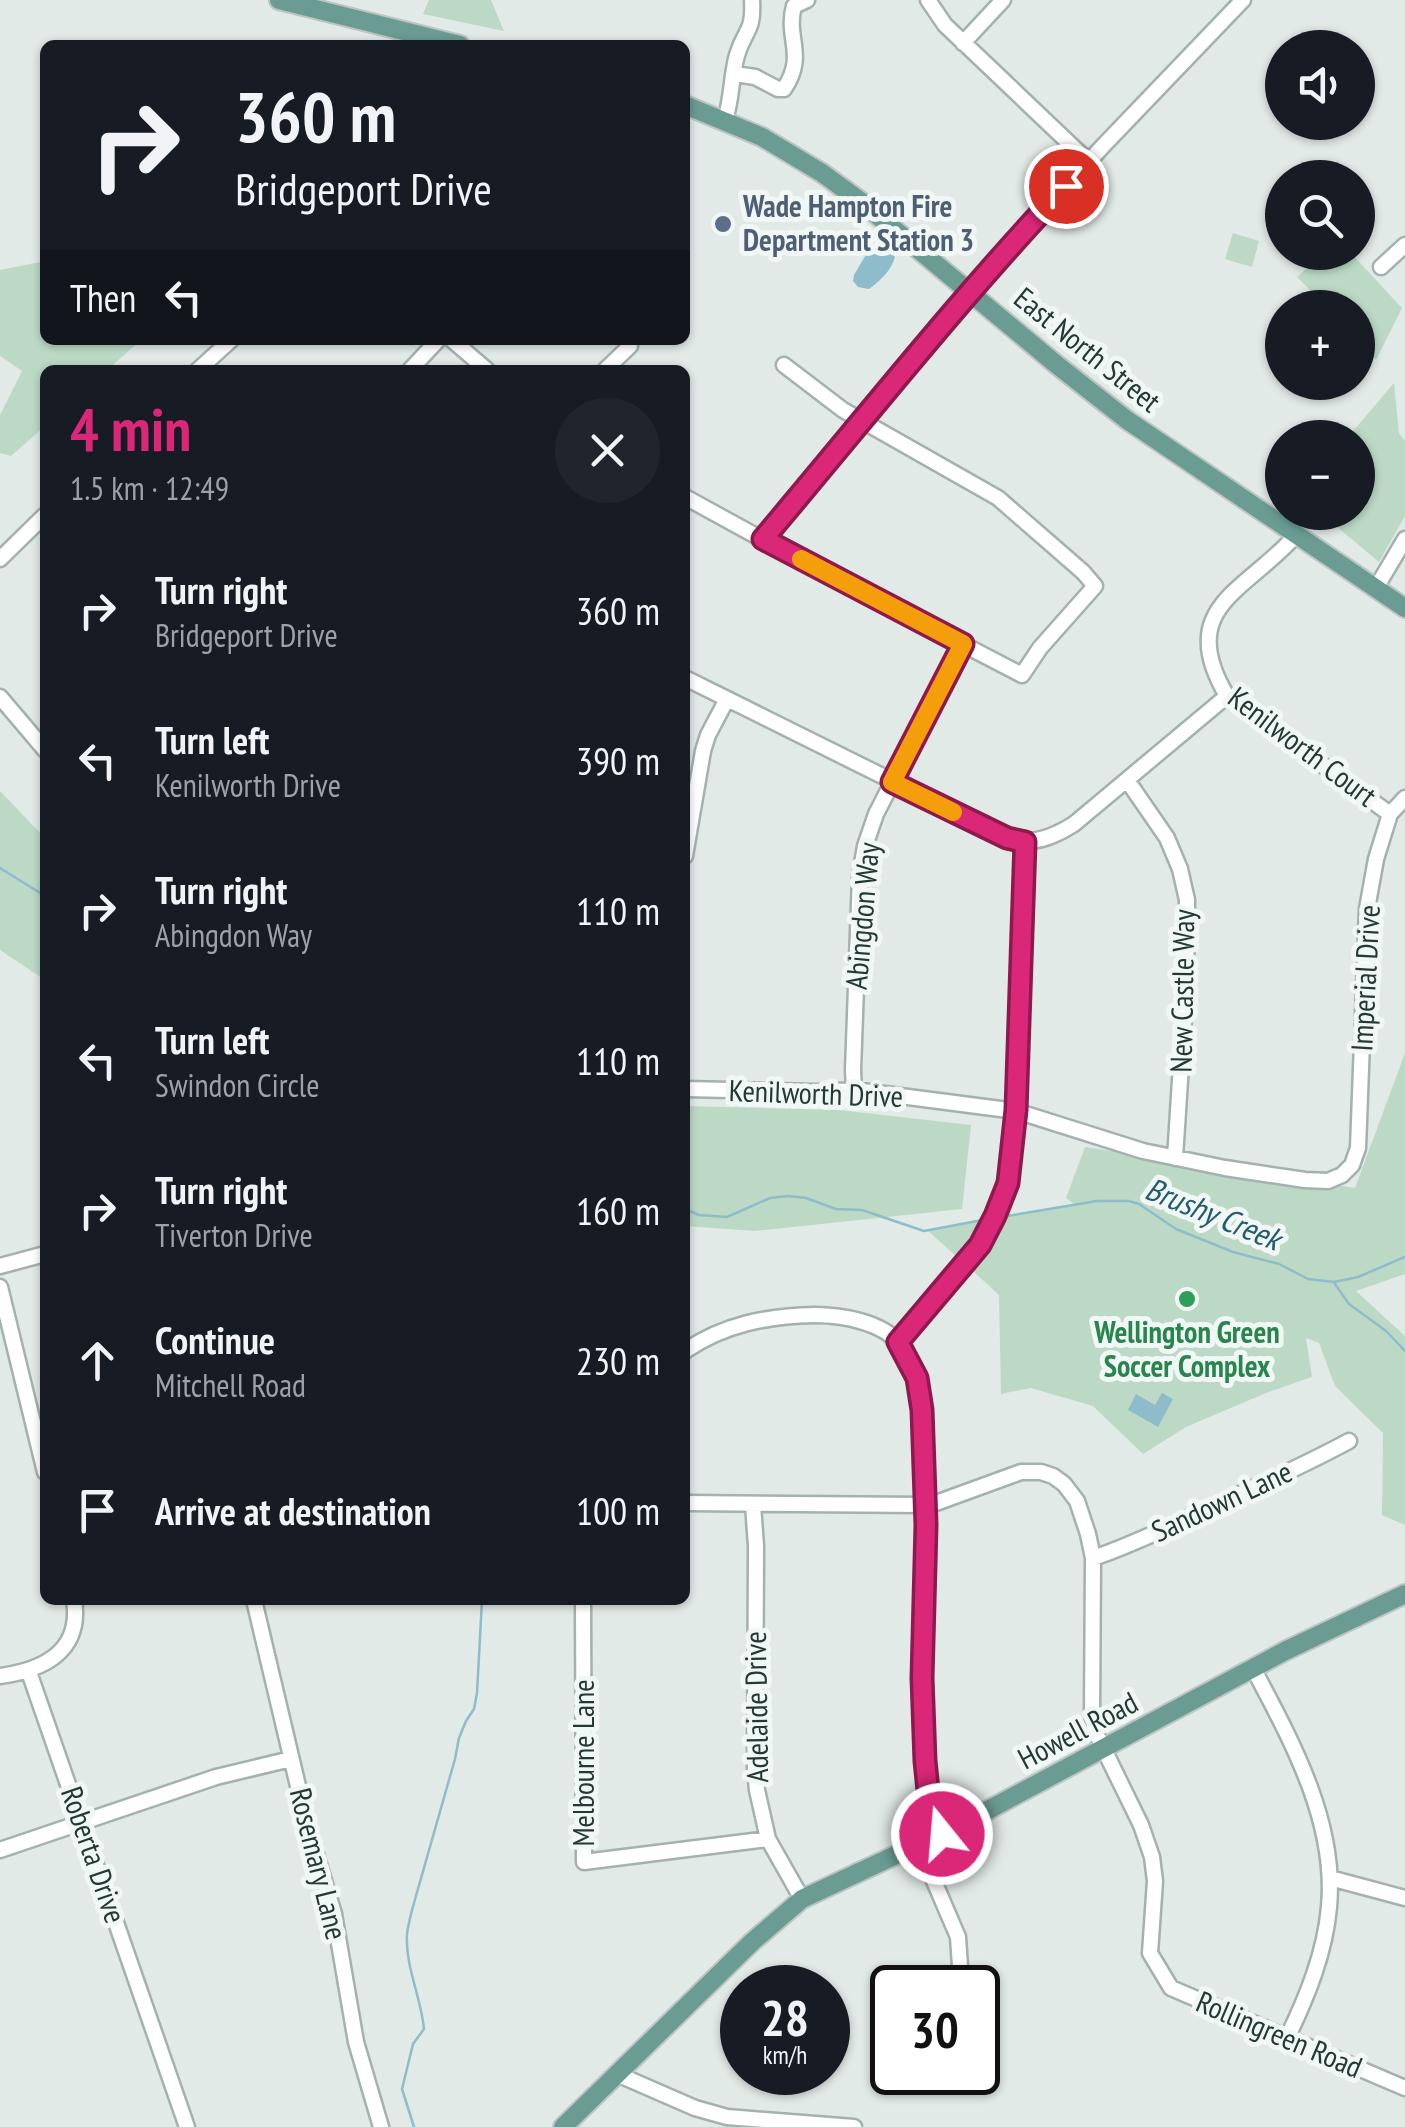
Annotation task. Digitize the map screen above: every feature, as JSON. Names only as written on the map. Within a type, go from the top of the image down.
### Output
[{"type":"main road","points":[[279,0],[441,40]]},
{"type":"main road","name":"East North Street","points":[[690,107],[762,137],[822,173],[1127,420],[1405,608]]},
{"type":"main road","name":"Howell Road","points":[[563,2127],[752,1942],[802,1899],[919,1846],[1253,1668],[1405,1594]]},
{"type":"street","points":[[725,120],[739,48],[753,21],[752,0]]},
{"type":"street","points":[[735,74],[784,89],[796,65],[794,6],[807,0]]},
{"type":"street","points":[[928,0],[945,26],[1089,162]]},
{"type":"street","points":[[963,43],[1003,0]]},
{"type":"street","points":[[763,539],[969,291],[1243,0]]},
{"type":"street","points":[[1381,266],[1405,246]]},
{"type":"street","points":[[204,365],[226,345]]},
{"type":"street","points":[[415,365],[433,345]]},
{"type":"street","points":[[458,345],[481,365]]},
{"type":"street","points":[[611,365],[630,346]]},
{"type":"street","points":[[690,500],[1022,675],[1040,648],[1095,586],[998,498],[862,422],[784,364]]},
{"type":"street","points":[[0,559],[40,519]]},
{"type":"street","name":"Kenilworth Court","points":[[1296,534],[1280,553],[1222,602],[1208,637],[1216,675],[1227,696],[1390,814]]},
{"type":"street","points":[[1376,588],[1405,539]]},
{"type":"street","name":"Abingdon Way","points":[[854,1090],[861,867],[869,831],[963,644]]},
{"type":"street","points":[[690,681],[1007,838],[1025,842],[1056,834],[1074,824],[1227,696]]},
{"type":"street","points":[[0,696],[40,744]]},
{"type":"street","points":[[690,825],[702,750],[727,700]]},
{"type":"street","name":"New Castle Way","points":[[1127,780],[1167,838],[1180,869],[1186,900],[1186,987],[1176,1158]]},
{"type":"street","name":"Imperial Drive","points":[[1352,1165],[1359,1140],[1367,909],[1376,859],[1390,814],[1405,798]]},
{"type":"street","points":[[898,1342],[985,1235],[1002,1202],[1011,1168],[1025,842]]},
{"type":"street","name":"Kenilworth Drive","points":[[690,1089],[854,1090],[1016,1110],[1143,1151],[1305,1180],[1324,1181],[1342,1175],[1352,1165]]},
{"type":"street","points":[[0,1266],[40,1255]]},
{"type":"street","points":[[0,1288],[40,1452]]},
{"type":"street","points":[[690,1348],[732,1326],[790,1316],[826,1316],[873,1326],[898,1342],[913,1369],[921,1396],[926,1525],[922,1678],[925,1761],[929,1800],[942,1834]]},
{"type":"street","name":"Sandown Lane","points":[[1092,1558],[1173,1525],[1349,1441]]},
{"type":"street","name":"Rollingreen Road","points":[[690,1503],[925,1505],[1014,1473],[1040,1472],[1064,1484],[1077,1502],[1092,1558],[1095,1732],[1152,1857],[1155,1881],[1150,1953],[1164,1979],[1171,1988],[1405,2088]]},
{"type":"street","name":"Adelaide Drive","points":[[753,1504],[757,1790],[768,1839],[802,1899]]},
{"type":"street","points":[[0,1676],[29,1672],[54,1656],[76,1625],[74,1605]]},
{"type":"street","name":"Rosemary Lane","points":[[255,1605],[306,1824],[334,1914],[348,2007],[381,2127]]},
{"type":"street","name":"Melbourne Lane","points":[[584,1605],[584,1862],[768,1839]]},
{"type":"street","points":[[1253,1668],[1307,1777],[1322,1829],[1330,1878],[1322,1949],[1306,2000],[1287,2038]]},
{"type":"street","name":"Roberta Drive","points":[[29,1672],[187,2127]]},
{"type":"street","points":[[0,1850],[216,1777],[291,1759]]},
{"type":"street","points":[[919,1846],[958,1937],[960,1965]]},
{"type":"street","points":[[1330,1878],[1405,1898]]},
{"type":"street","points":[[617,2074],[695,2108],[744,2123],[854,2127]]},
{"type":"green space","points":[[429,0],[491,0],[504,31],[423,14]]},
{"type":"green space","points":[[1233,233],[1259,241],[1252,267],[1225,259]]},
{"type":"green space","points":[[40,262],[40,345],[135,345],[113,365],[40,365],[40,430],[11,456],[0,453],[0,415],[22,371],[0,356],[0,270]]},
{"type":"green space","points":[[1305,270],[1367,270],[1402,308],[1376,360],[1375,290],[1310,290],[1297,277]]},
{"type":"green space","points":[[1394,383],[1399,433],[1405,441],[1405,516],[1379,562],[1341,530],[1375,530],[1375,420],[1362,420]]},
{"type":"green space","points":[[0,791],[40,833],[40,977],[0,950]]},
{"type":"green space","points":[[1405,1053],[1405,1274],[1356,1291],[1405,1336],[1405,1525],[1382,1515],[1383,1433],[1335,1386],[1319,1343],[1306,1338],[1312,1377],[1186,1427],[1143,1454],[1093,1406],[1031,1388],[1001,1394],[999,1295],[973,1271],[1008,1216],[1074,1204],[1066,1198],[1085,1147],[1355,1188]]},
{"type":"green space","points":[[690,1106],[839,1110],[971,1125],[962,1209],[755,1231],[690,1226]]},
{"type":"green space","points":[[982,1219],[957,1257],[927,1230]]},
{"type":"water","points":[[881,243],[895,257],[891,267],[869,289],[858,287],[854,275],[871,246]]},
{"type":"water","points":[[1162,1393],[1173,1399],[1158,1427],[1128,1410],[1136,1394],[1155,1405]]},
{"type":"waterway","name":"Brushy Creek","points":[[0,868],[40,893]]},
{"type":"waterway","name":"Brushy Creek","points":[[690,1211],[727,1217],[770,1198],[788,1196],[836,1209],[862,1210],[924,1231],[988,1219]]},
{"type":"waterway","name":"Brushy Creek","points":[[1001,1217],[1097,1201],[1129,1201],[1176,1229],[1233,1252],[1279,1264],[1308,1279],[1334,1282],[1358,1277],[1405,1257]]},
{"type":"waterway","name":"Brushy Creek","points":[[1335,1284],[1349,1304],[1386,1331],[1405,1351]]},
{"type":"waterway","points":[[414,2127],[402,2089],[413,2044],[424,2029],[408,1958],[407,1934],[459,1738],[474,1709],[482,1605]]},
{"type":"slow traffic","points":[[801,559],[963,644],[892,782],[953,812]]},
{"type":"place","name":"Wade Hampton Fire Department Station 3","points":[[723,224]]},
{"type":"place","name":"Wellington Green Soccer Complex","points":[[1187,1299]]},
{"type":"route","points":[[942,1834],[929,1800],[925,1761],[922,1604],[926,1525],[921,1396],[917,1378],[898,1342],[980,1245],[1008,1183],[1016,1110],[1025,842],[1007,838],[892,782],[963,644],[763,539],[969,291],[1066,186]]}]
